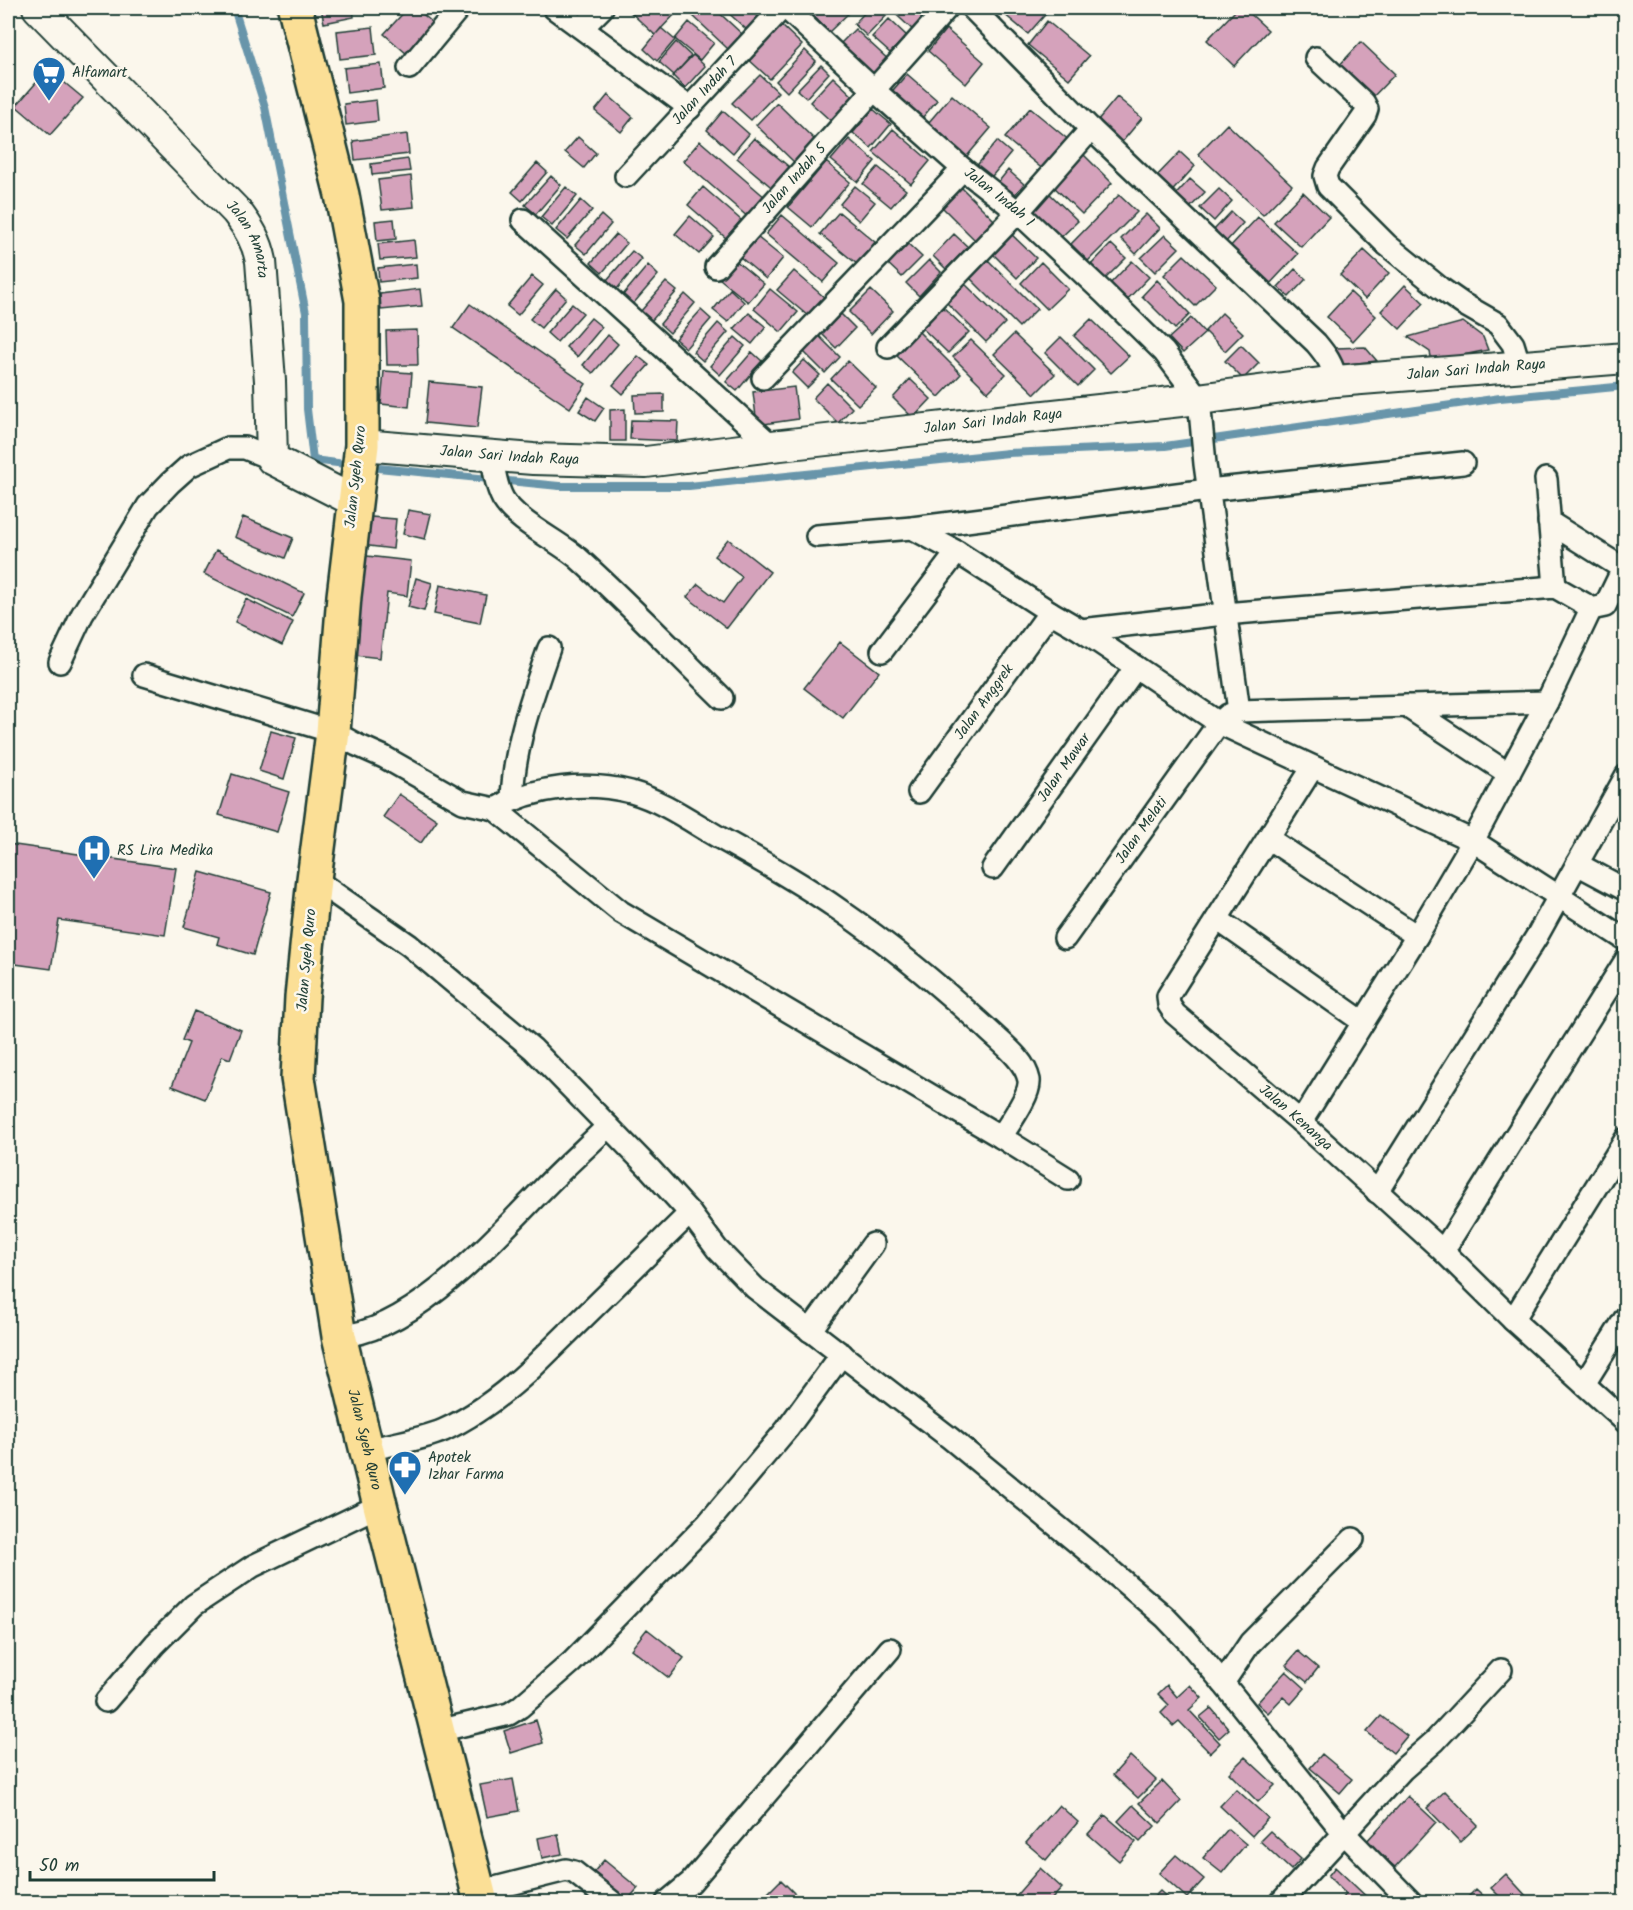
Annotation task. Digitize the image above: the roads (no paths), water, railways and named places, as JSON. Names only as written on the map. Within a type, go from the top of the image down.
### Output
[{"type":"main road","name":"Jalan Syeh Quro","points":[[295,8],[342,195],[362,302],[361,448],[344,596],[333,732],[302,997],[298,1078],[339,1336],[480,1897]]},
{"type":"street","name":"Jalan Amarta","points":[[38,8],[236,212],[248,226],[257,243],[261,261],[269,359],[272,459]]},
{"type":"street","points":[[409,68],[459,8]]},
{"type":"street","points":[[554,8],[583,27],[690,108]]},
{"type":"street","points":[[583,27],[602,8]]},
{"type":"street","name":"Jalan Indah 1","points":[[784,8],[963,169],[1018,212],[1164,352],[1200,406]]},
{"type":"street","name":"Jalan Indah 7","points":[[626,176],[784,8]]},
{"type":"street","name":"Jalan Indah 5","points":[[716,267],[947,8]]},
{"type":"street","points":[[972,8],[1091,129],[1316,343],[1329,358],[1334,368],[1336,381]]},
{"type":"street","points":[[1316,58],[1364,103],[1367,109],[1328,168],[1325,176],[1328,186],[1374,232],[1431,280],[1463,304],[1498,324],[1513,344],[1520,367]]},
{"type":"street","points":[[888,347],[1018,212],[1091,129]]},
{"type":"street","points":[[763,378],[963,169]]},
{"type":"street","points":[[523,220],[772,446]]},
{"type":"street","name":"Jalan Sari Indah Raya","points":[[361,448],[495,471],[533,459],[646,462],[772,446],[1200,406],[1336,381],[1626,358]]},
{"type":"street","points":[[1200,406],[1208,490],[1239,711]]},
{"type":"street","points":[[60,662],[82,615],[148,506],[189,466],[228,448],[245,448],[355,494]]},
{"type":"street","points":[[817,536],[912,528],[1208,490],[1463,463]]},
{"type":"street","points":[[495,471],[504,500],[514,512],[575,556],[622,597],[722,698]]},
{"type":"street","points":[[1546,479],[1555,587]]},
{"type":"street","points":[[1081,630],[1224,614],[1555,587],[1591,609],[1605,606],[1622,571],[1616,564],[1549,522]]},
{"type":"street","points":[[912,528],[957,552],[1081,630],[1219,723],[1473,841],[1626,940]]},
{"type":"street","points":[[882,651],[957,552]]},
{"type":"street","points":[[1301,1122],[1417,936],[1473,841],[1547,702],[1591,609]]},
{"type":"street","name":"Jalan Anggrek","points":[[919,792],[1050,612]]},
{"type":"street","points":[[503,804],[513,773],[522,729],[549,648]]},
{"type":"street","name":"Jalan Mawar","points":[[993,868],[1136,667]]},
{"type":"street","points":[[144,675],[333,732],[384,757],[464,802],[503,804],[552,789],[569,787],[607,789],[647,797],[842,911],[958,1003],[1021,1063],[1029,1081],[1028,1091],[1001,1137]]},
{"type":"street","points":[[1219,723],[1228,715],[1239,711],[1547,702]]},
{"type":"street","points":[[1406,706],[1509,774]]},
{"type":"street","name":"Jalan Melati","points":[[1065,938],[1219,723]]},
{"type":"street","name":"Jalan Kenanga","points":[[1313,767],[1168,996],[1169,1005],[1175,1014],[1301,1122],[1443,1251],[1513,1320],[1626,1422]]},
{"type":"street","points":[[1377,1192],[1537,936],[1626,776]]},
{"type":"street","points":[[503,804],[621,912],[1068,1179]]},
{"type":"street","points":[[1269,839],[1417,936]]},
{"type":"street","points":[[1577,864],[1626,890]]},
{"type":"street","points":[[314,879],[409,945],[489,1010],[559,1074],[690,1213],[717,1249],[755,1288],[950,1438],[1165,1617],[1223,1683],[1343,1832],[1411,1902]]},
{"type":"street","points":[[1216,919],[1363,1022]]},
{"type":"street","points":[[1443,1251],[1626,960]]},
{"type":"street","points":[[339,1336],[355,1335],[387,1322],[416,1306],[453,1276],[608,1126]]},
{"type":"street","points":[[1513,1320],[1626,1139]]},
{"type":"street","points":[[367,1450],[442,1431],[476,1413],[504,1393],[690,1213]]},
{"type":"street","points":[[810,1331],[873,1244]]},
{"type":"street","points":[[1584,1383],[1626,1317]]},
{"type":"street","points":[[438,1731],[509,1714],[572,1662],[708,1523],[787,1429],[842,1354]]},
{"type":"street","points":[[106,1701],[155,1644],[194,1605],[253,1566],[380,1505]]},
{"type":"street","points":[[1223,1683],[1250,1643],[1353,1539]]},
{"type":"street","points":[[667,1902],[692,1882],[890,1649]]},
{"type":"street","points":[[1281,1902],[1343,1832],[1403,1769],[1435,1741],[1501,1670]]},
{"type":"street","points":[[480,1897],[566,1870],[574,1872],[612,1902]]},
{"type":"waterway","points":[[234,8],[265,107],[306,313],[307,409],[313,460],[353,465]]},
{"type":"waterway","points":[[368,467],[559,486],[689,486],[1008,453],[1165,446],[1500,398],[1626,386]]},
{"type":"place","name":"Alfamart","points":[[49,102]]},
{"type":"place","name":"RS Lira Medika","points":[[94,880]]},
{"type":"place","name":"Apotek Izhar Farma","points":[[405,1496]]}]
